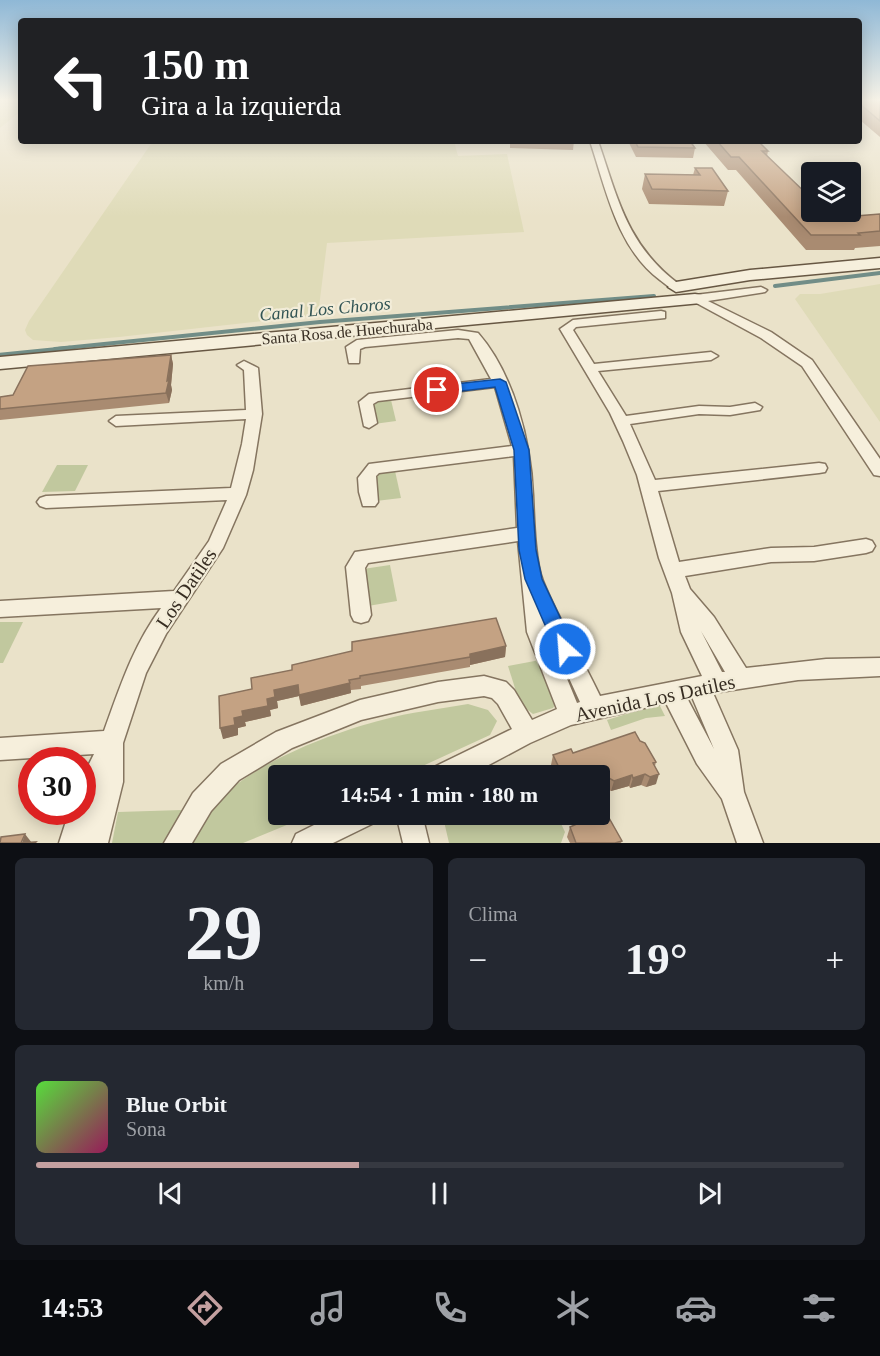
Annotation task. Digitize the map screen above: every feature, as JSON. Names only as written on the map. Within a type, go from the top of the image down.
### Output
[{"type":"street","points":[[595,144],[634,248],[658,274],[676,287],[766,335],[807,363],[880,471]]},
{"type":"street","points":[[676,287],[750,275],[880,263]]},
{"type":"street","name":"Santa Rosa de Huechuraba","points":[[0,363],[761,290]]},
{"type":"street","points":[[661,315],[567,326],[567,331],[621,421],[637,455],[682,593],[691,632],[728,753],[733,773],[732,792]]},
{"type":"street","points":[[354,360],[353,347],[359,344],[467,334],[477,340],[500,382],[522,450],[526,533],[533,579],[537,633],[572,715]]},
{"type":"street","points":[[590,368],[711,356]]},
{"type":"street","name":"Los Datiles","points":[[96,773],[111,742],[143,653],[160,623],[180,599],[215,546],[236,494],[255,414],[251,368],[244,365]]},
{"type":"street","points":[[369,423],[366,402],[370,398],[500,382]]},
{"type":"street","points":[[621,421],[699,410],[730,411],[755,407]]},
{"type":"street","points":[[116,421],[255,414]]},
{"type":"street","points":[[369,502],[366,479],[370,471],[375,468],[522,450]]},
{"type":"street","points":[[647,486],[819,468]]},
{"type":"street","points":[[46,502],[236,494]]},
{"type":"street","points":[[361,615],[355,567],[362,557],[526,533]]},
{"type":"street","points":[[673,570],[771,555],[814,554],[866,546]]},
{"type":"street","points":[[533,579],[555,629],[596,709]]},
{"type":"street","points":[[682,593],[707,623],[741,679]]},
{"type":"street","points":[[0,609],[180,599]]},
{"type":"street","name":"Avenida Los Datiles","points":[[464,765],[527,733],[572,715],[596,709],[707,684],[808,670],[880,667]]},
{"type":"street","points":[[177,843],[202,802],[230,772],[284,740],[360,710],[438,692],[484,686],[498,689],[506,697],[527,733]]},
{"type":"street","points":[[672,692],[705,756],[732,792],[750,843]]},
{"type":"street","points":[[0,749],[111,742],[111,782],[95,843]]},
{"type":"street","name":"Los Datiles","points":[[72,843],[77,825]]},
{"type":"street","points":[[305,843],[342,825]]},
{"type":"street","points":[[412,825],[416,843]]},
{"type":"shaded area","points":[[151,144],[455,144],[458,156],[507,154],[524,232],[327,243],[318,315],[61,342],[33,340],[25,330]]},
{"type":"shaded area","points":[[880,284],[880,422],[795,299],[800,294],[820,294]]},
{"type":"green space","points":[[391,400],[396,421],[374,424],[370,402]]},
{"type":"green space","points":[[57,465],[88,465],[75,491],[42,492]]},
{"type":"green space","points":[[395,471],[401,498],[376,501],[371,474]]},
{"type":"green space","points":[[390,565],[397,601],[368,606],[363,569]]},
{"type":"green space","points":[[0,622],[23,622],[3,663],[0,663]]},
{"type":"green space","points":[[540,660],[558,700],[553,708],[533,714],[520,704],[508,666]]},
{"type":"green space","points":[[468,704],[488,710],[497,721],[490,735],[425,765],[268,765],[268,825],[287,825],[243,843],[191,843],[202,820],[220,798],[243,779],[271,763],[300,748],[330,736],[403,715]]},
{"type":"green space","points":[[659,704],[665,716],[646,718],[611,730],[607,720]]},
{"type":"green space","points":[[182,810],[163,843],[112,843],[118,812]]},
{"type":"green space","points":[[445,825],[562,825],[565,832],[561,843],[449,843]]},
{"type":"building","points":[[636,144],[692,144],[695,148],[638,147]]},
{"type":"building","points":[[720,144],[761,144],[768,151],[762,151],[801,188],[801,222],[861,222],[861,216],[880,214],[880,231],[858,233],[860,235],[811,235],[739,157],[731,157]]},
{"type":"building","points":[[695,168],[712,168],[728,191],[652,189],[645,174],[700,175]]},
{"type":"building","points":[[171,355],[166,393],[0,409],[0,397],[13,395],[28,366]]},
{"type":"building","points":[[496,618],[506,646],[470,654],[470,657],[360,676],[360,678],[349,680],[350,683],[299,695],[298,685],[274,690],[275,697],[267,699],[268,706],[242,711],[243,716],[234,718],[235,725],[220,728],[219,696],[252,689],[251,678],[292,670],[292,665],[352,651],[352,642]]},
{"type":"building","points":[[635,732],[640,741],[645,743],[656,762],[653,763],[659,774],[650,777],[645,774],[633,778],[632,775],[614,781],[610,779],[610,765],[558,765],[553,755],[571,749],[573,753]]},
{"type":"building","points":[[610,820],[622,841],[576,843],[570,827],[610,825]]},
{"type":"building","points":[[25,834],[21,843],[0,843],[1,837]]},
{"type":"waterway","name":"Canal Los Choros","points":[[775,286],[880,273]]},
{"type":"waterway","name":"Canal Los Choros","points":[[55,349],[320,322],[654,296]]},
{"type":"waterway","name":"Canal Los Choros","points":[[0,355],[70,348]]},
{"type":"route","points":[[437,390],[500,382],[522,450],[527,550],[533,579],[565,649]]}]
